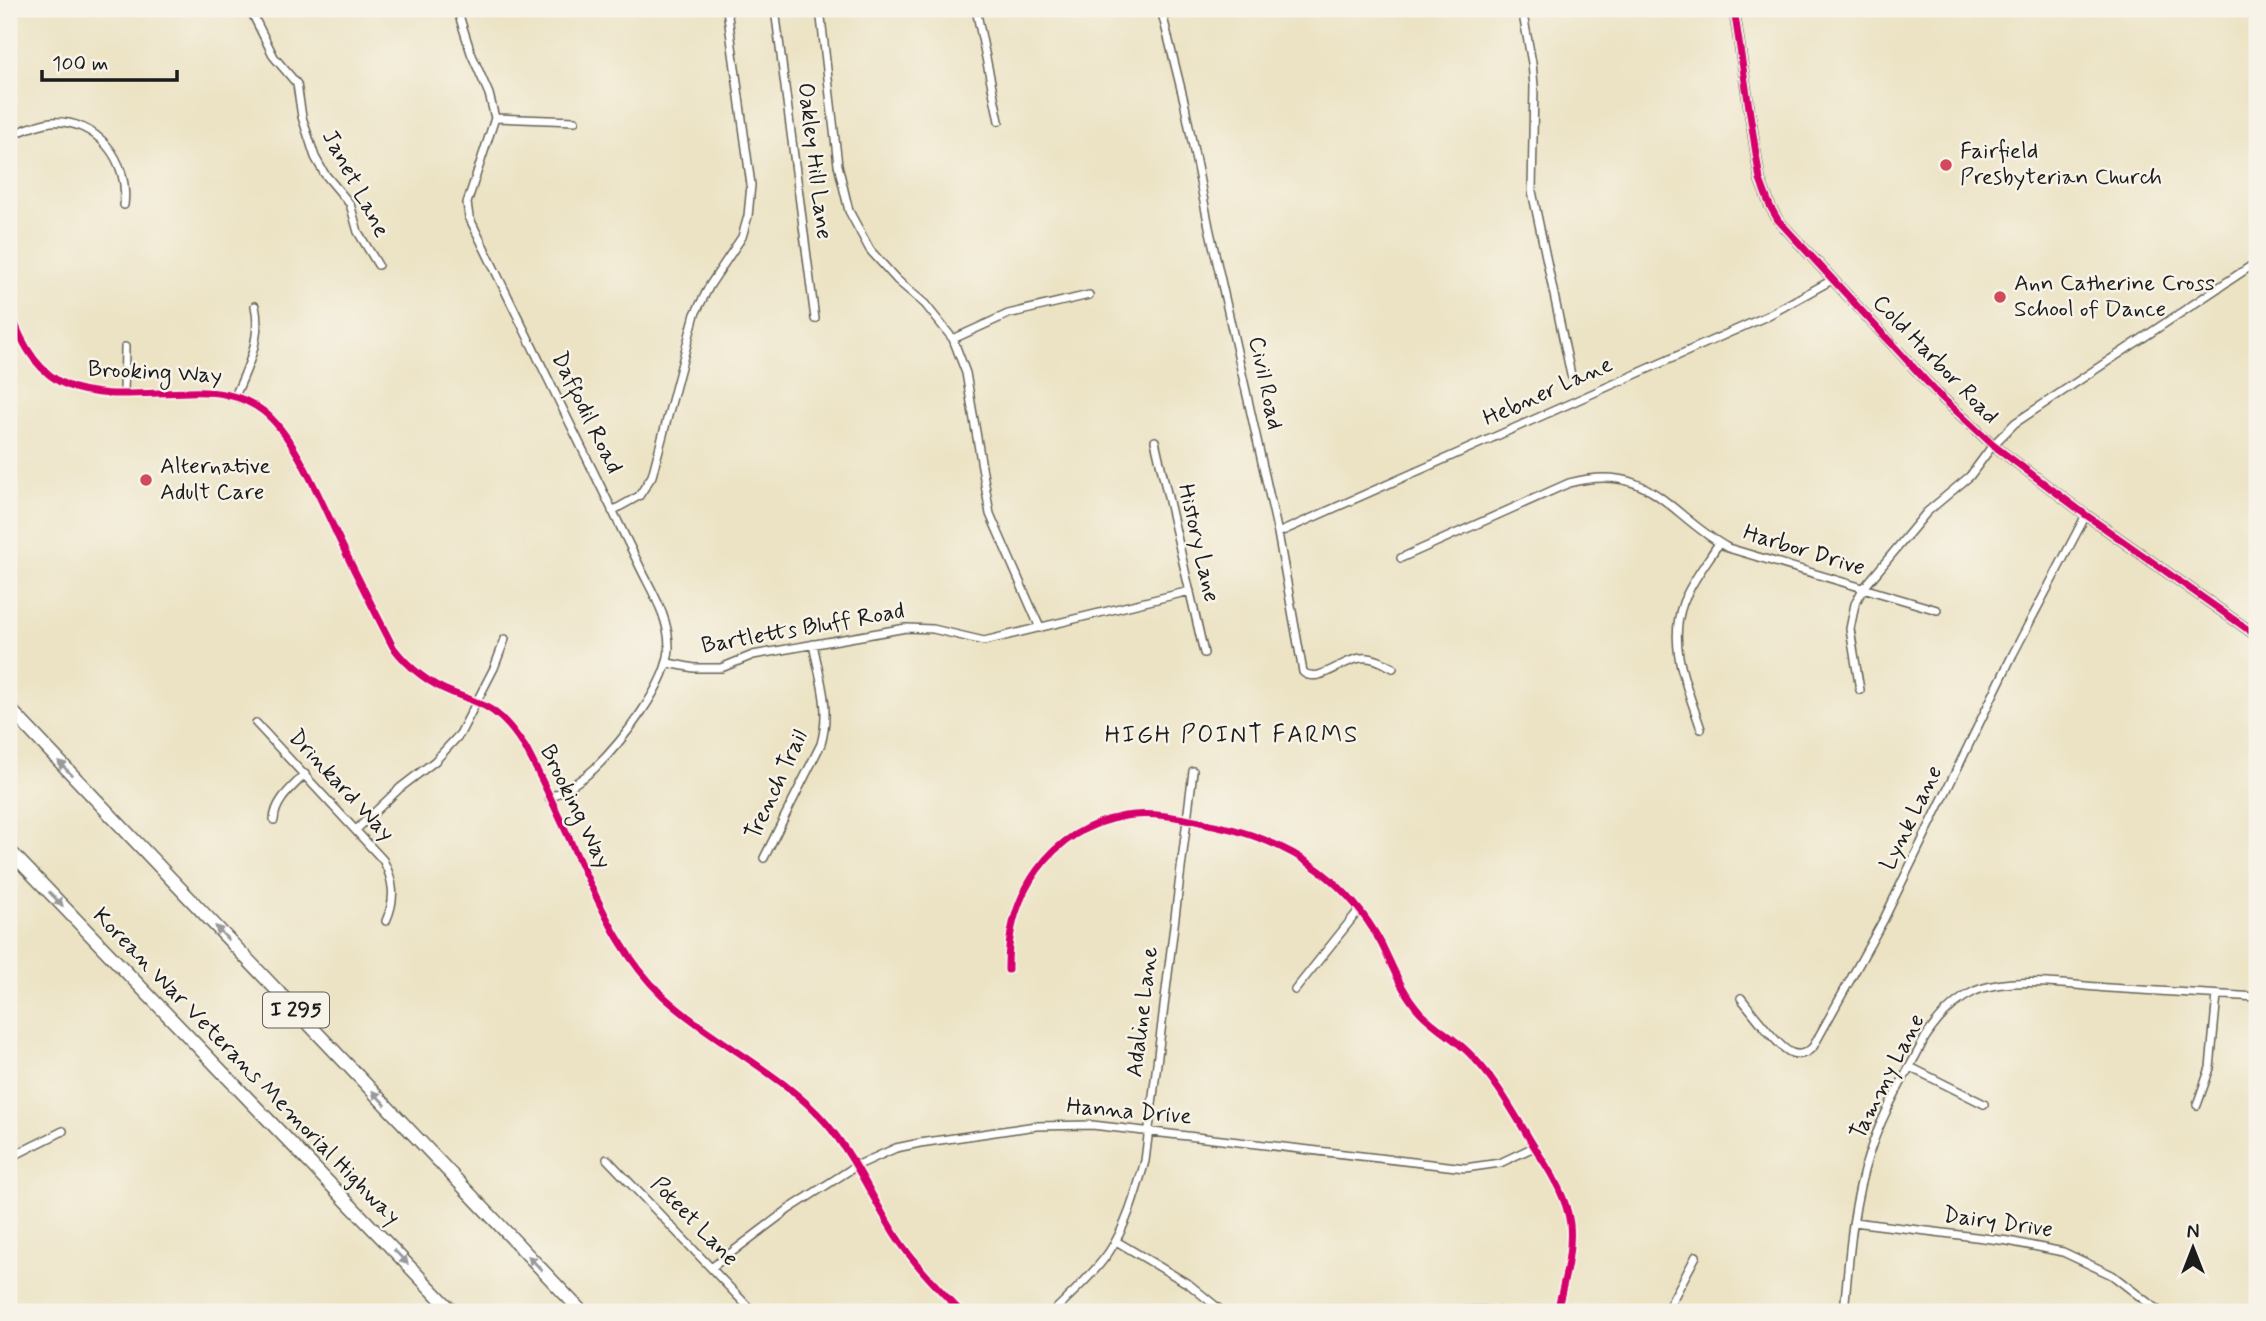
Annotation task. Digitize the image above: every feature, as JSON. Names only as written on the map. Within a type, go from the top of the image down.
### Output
[{"type":"highway","name":"I 295","points":[[9,708],[582,1312]]},
{"type":"highway","name":"Korean War Veterans Memorial Highway","points":[[9,850],[453,1312]]},
{"type":"main road","name":"Cold Harbor Road","points":[[1734,9],[1758,170],[1763,193],[1778,220],[1938,394],[1993,445],[2257,636]]},
{"type":"street","name":"Janet Lane","points":[[250,9],[274,57],[297,84],[302,117],[315,157],[324,173],[350,204],[358,232],[377,265]]},
{"type":"street","points":[[457,9],[489,94],[495,118],[575,121]]},
{"type":"street","points":[[612,511],[639,496],[652,476],[695,314],[710,285],[743,237],[748,216],[751,185],[727,9]]},
{"type":"street","name":"Oakley Hill Lane","points":[[775,9],[815,319]]},
{"type":"street","points":[[820,9],[838,165],[849,211],[870,250],[897,280],[925,304],[953,339],[966,373],[990,514],[1040,628]]},
{"type":"street","points":[[976,9],[999,121]]},
{"type":"street","name":"Civil Road","points":[[1161,9],[1187,114],[1209,227],[1278,533],[1303,672],[1306,676],[1315,677],[1362,657],[1393,668]]},
{"type":"street","points":[[1522,9],[1532,63],[1532,191],[1571,375]]},
{"type":"street","name":"Daffodil Road","points":[[495,118],[469,196],[469,217],[665,618],[668,633],[668,663],[658,684],[626,733],[594,769],[549,798]]},
{"type":"street","points":[[9,136],[40,124],[60,122],[93,133],[111,150],[122,171],[124,205]]},
{"type":"street","points":[[1860,691],[1850,629],[1855,604],[1863,589],[1927,512],[1970,476],[1993,445],[2015,423],[2257,262]]},
{"type":"street","name":"Hebner Lane","points":[[1278,533],[1767,316],[1832,281]]},
{"type":"street","points":[[953,339],[1008,314],[1089,295]]},
{"type":"street","points":[[235,396],[251,355],[258,327],[255,306]]},
{"type":"street","name":"Brooking Way","points":[[9,307],[23,346],[32,359],[50,376],[83,391],[124,394],[210,391],[235,396],[263,410],[281,428],[310,480],[393,647],[424,678],[437,686],[477,701],[509,724],[525,747],[607,920],[631,959],[650,982],[693,1021],[770,1074],[808,1105],[836,1136],[914,1262],[961,1312]]},
{"type":"street","points":[[124,394],[125,347]]},
{"type":"street","name":"History Lane","points":[[1155,441],[1204,653]]},
{"type":"street","name":"Harbor Drive","points":[[1401,558],[1569,483],[1597,477],[1629,481],[1653,491],[1719,543],[1741,553],[1937,610]]},
{"type":"street","name":"Lynk Lane","points":[[1741,998],[1784,1049],[1802,1054],[1813,1047],[1884,919],[2013,654],[2087,515]]},
{"type":"street","points":[[1701,729],[1678,658],[1676,629],[1683,601],[1719,543]]},
{"type":"street","name":"Bartletts Bluff Road","points":[[668,663],[694,668],[721,668],[753,655],[906,628],[933,629],[984,641],[1190,591]]},
{"type":"street","points":[[356,830],[448,748],[468,722],[505,639]]},
{"type":"street","name":"Trench Trail","points":[[764,858],[821,744],[825,730],[827,711],[813,645]]},
{"type":"street","name":"Drinkard Way","points":[[256,723],[383,860],[390,873],[393,893],[386,921]]},
{"type":"street","name":"Adaline Lane","points":[[1053,1312],[1097,1267],[1116,1241],[1137,1187],[1147,1150],[1193,771]]},
{"type":"street","points":[[274,820],[274,813],[283,798],[305,774]]},
{"type":"street","points":[[1007,970],[1010,929],[1031,877],[1054,851],[1085,830],[1126,816],[1186,819],[1250,834],[1284,849],[1326,875],[1359,910],[1410,1001],[1467,1051],[1496,1085],[1559,1188],[1570,1226],[1569,1257],[1557,1312]]},
{"type":"street","points":[[1295,990],[1359,910]]},
{"type":"street","name":"Tammy Lane","points":[[1844,1312],[1854,1222],[1869,1154],[1877,1132],[1932,1027],[1964,997],[1993,986],[2024,984],[2257,997]]},
{"type":"street","points":[[2197,1105],[2210,1068],[2217,995]]},
{"type":"street","points":[[1910,1067],[1984,1104]]},
{"type":"street","name":"Hanna Drive","points":[[711,1268],[789,1209],[856,1166],[887,1152],[920,1143],[1036,1126],[1092,1125],[1448,1168],[1500,1163],[1534,1147]]},
{"type":"street","points":[[9,1158],[63,1131]]},
{"type":"street","name":"Poteet Lane","points":[[607,1159],[753,1312]]},
{"type":"street","name":"Dairy Drive","points":[[1854,1222],[2008,1241],[2063,1252],[2112,1275],[2160,1312]]},
{"type":"street","points":[[1116,1241],[1190,1284],[1223,1312]]},
{"type":"street","points":[[1666,1312],[1696,1256]]},
{"type":"street","points":[[1426,1312],[1504,1312]]},
{"type":"cycle path","points":[[1734,9],[1760,180],[1778,220],[1938,394],[1993,445],[2086,515],[2257,636]]},
{"type":"cycle path","points":[[9,307],[22,340],[38,364],[56,380],[77,389],[101,393],[218,393],[255,405],[275,422],[308,474],[393,647],[405,662],[427,680],[493,711],[507,723],[525,747],[607,919],[637,967],[663,996],[683,1013],[768,1072],[826,1123],[855,1164],[903,1246],[961,1312]]},
{"type":"cycle path","points":[[1008,970],[1015,916],[1024,892],[1037,870],[1054,851],[1074,835],[1098,824],[1136,815],[1181,818],[1256,837],[1308,862],[1338,886],[1362,913],[1413,1004],[1462,1047],[1494,1082],[1554,1179],[1568,1212],[1571,1235],[1557,1312]]},
{"type":"place","name":"Fairfield Presbyterian Church","points":[[1946,165]]},
{"type":"place","name":"Ann Catherine Cross School of Dance","points":[[2000,297]]},
{"type":"place","name":"Alternative Adult Care","points":[[146,480]]},
{"type":"district","name":"HIGH POINT FARMS","points":[[1232,735]]}]
